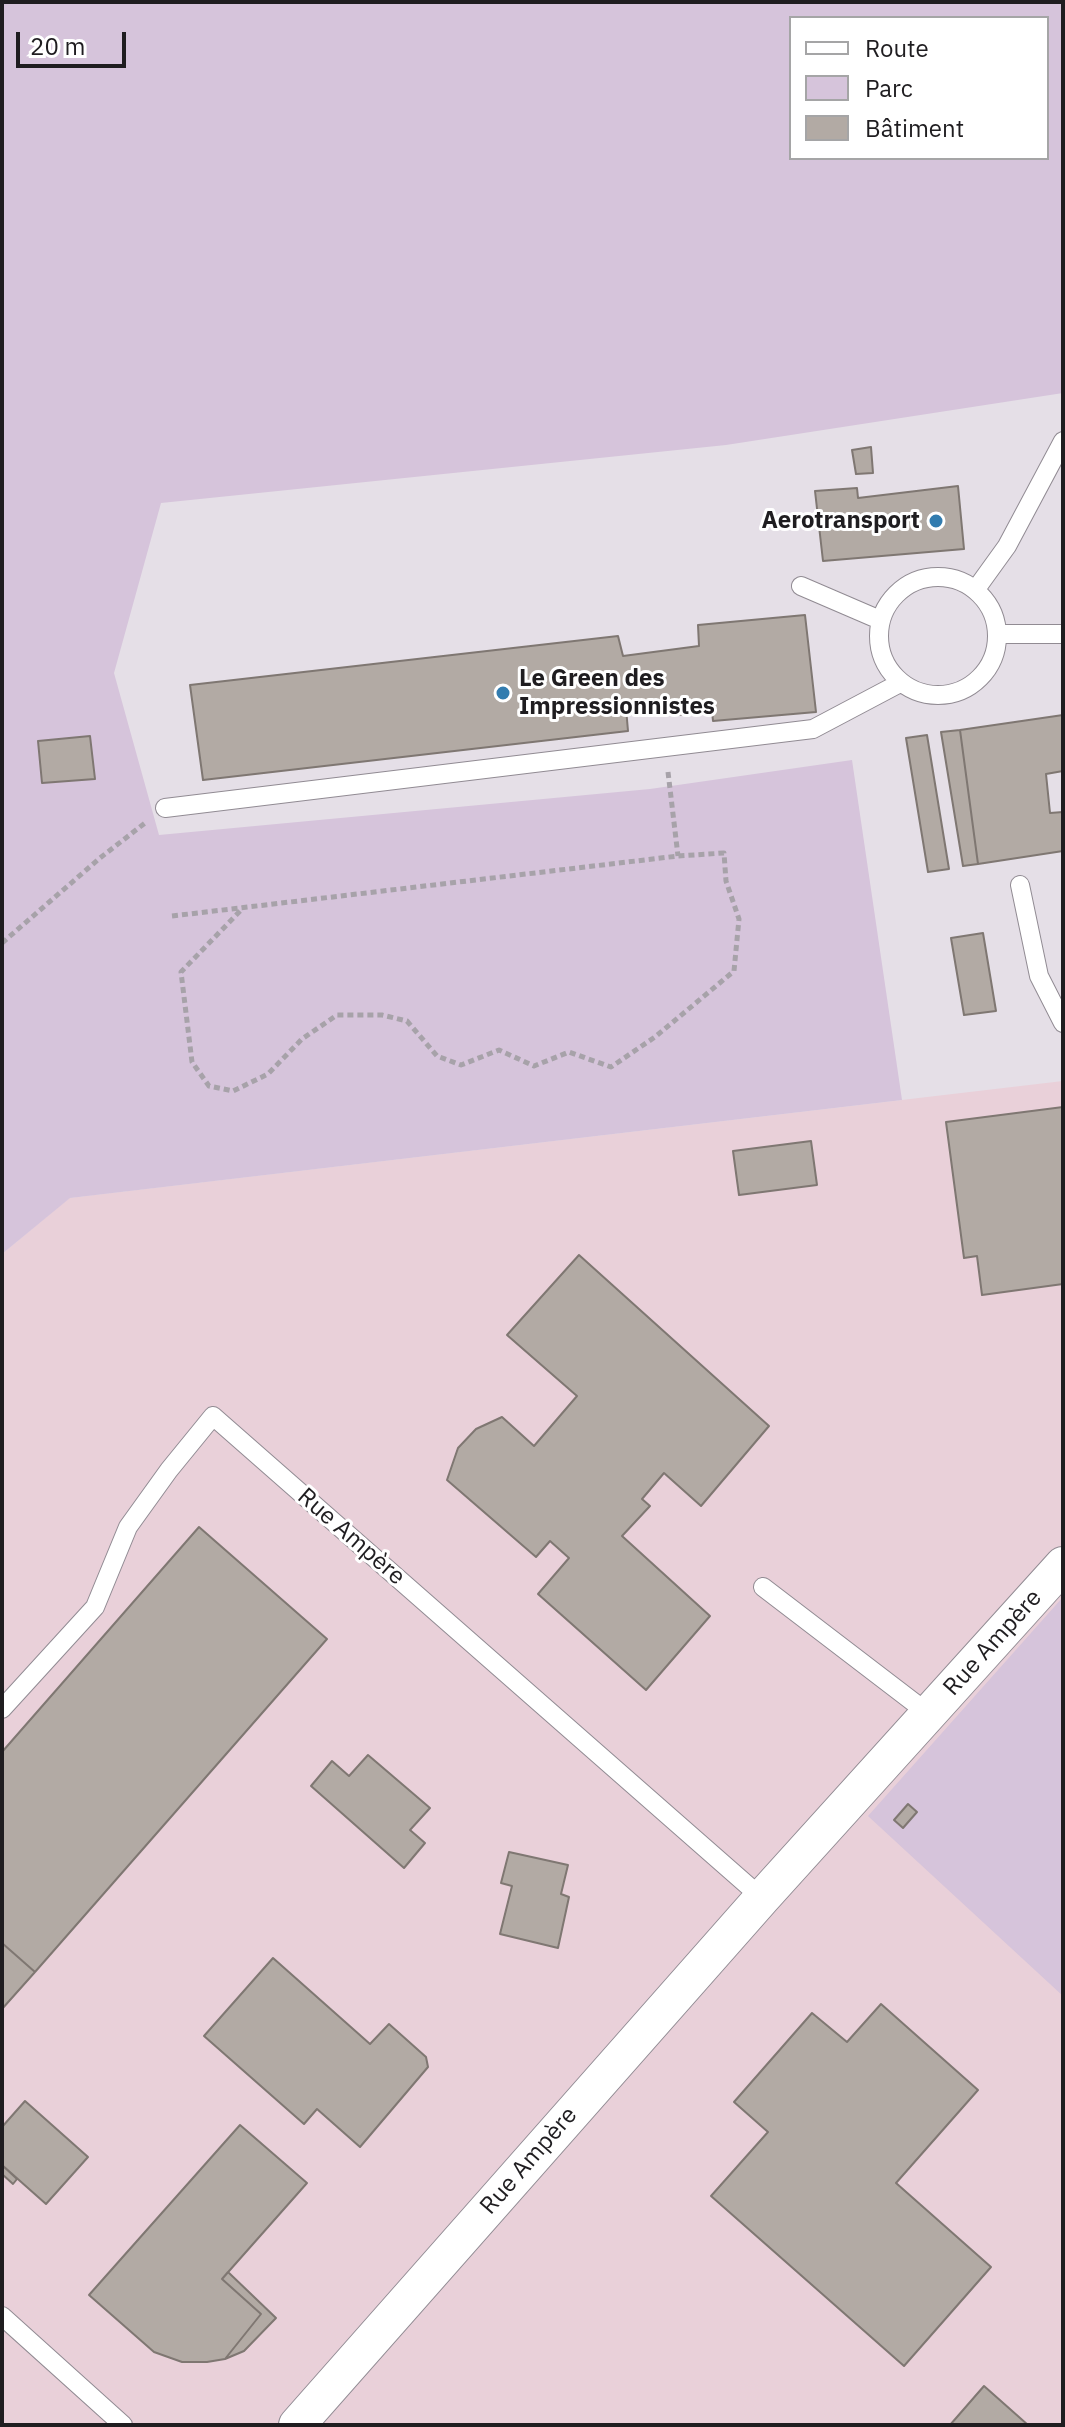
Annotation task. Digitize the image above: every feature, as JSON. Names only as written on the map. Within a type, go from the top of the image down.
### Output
[{"type":"street","name":"Rue Ampère","points":[[297,2425],[762,1898],[1063,1565]]},
{"type":"lane","points":[[976,589],[1007,546],[1063,441]]},
{"type":"lane","points":[[949,576],[976,589],[992,609],[999,634],[990,667],[965,690],[931,695],[900,683],[881,654],[880,620],[895,594],[920,579],[949,576]]},
{"type":"lane","points":[[801,586],[880,620]]},
{"type":"lane","points":[[999,634],[1063,634]]},
{"type":"lane","points":[[165,808],[813,729],[900,683]]},
{"type":"lane","points":[[1020,885],[1039,976],[1063,1023]]},
{"type":"lane","name":"Rue Ampère","points":[[2,1709],[95,1607],[128,1527],[213,1416],[762,1898]]},
{"type":"lane","points":[[763,1587],[929,1714]]},
{"type":"lane","points":[[2,2316],[123,2425]]},
{"type":"path","points":[[665,747],[678,856]]},
{"type":"path","points":[[2,943],[100,858],[165,808]]},
{"type":"path","points":[[172,916],[724,853],[726,881],[739,919],[734,971],[655,1037],[611,1067],[569,1052],[534,1066],[499,1050],[461,1065],[437,1056],[407,1021],[382,1015],[337,1015],[302,1039],[268,1074],[233,1091],[209,1086],[192,1062],[181,972],[243,908]]},
{"type":"shaded area","points":[[1063,1081],[1063,2425],[2,2425],[2,1254],[69,1198]]},
{"type":"green space","points":[[2,2],[1063,2],[1063,393],[726,445],[161,503],[114,673],[159,835],[650,789],[852,760],[902,1100],[70,1198],[2,1254]]},
{"type":"green space","points":[[1063,1597],[1063,1996],[868,1816]]},
{"type":"building","points":[[871,447],[873,473],[856,474],[852,450]]},
{"type":"building","points":[[958,486],[964,549],[823,561],[815,491],[857,488],[858,498]]},
{"type":"building","name":"Le Green des Impressionnistes","points":[[805,615],[816,712],[713,721],[711,702],[691,702],[692,714],[676,715],[676,704],[626,708],[628,731],[203,780],[190,685],[618,636],[623,656],[699,646],[698,625]]},
{"type":"building","points":[[1063,715],[1063,771],[1046,774],[1050,813],[1063,812],[1063,851],[978,864],[960,730]]},
{"type":"building","points":[[960,730],[978,864],[963,866],[941,732]]},
{"type":"building","points":[[927,735],[949,869],[928,872],[906,738]]},
{"type":"building","points":[[90,736],[95,779],[42,783],[38,741]]},
{"type":"building","points":[[983,933],[996,1011],[964,1015],[951,938]]},
{"type":"building","points":[[1063,1107],[1063,1284],[982,1295],[977,1256],[964,1258],[946,1122]]},
{"type":"building","points":[[811,1141],[817,1185],[739,1195],[733,1151]]},
{"type":"building","points":[[579,1255],[769,1426],[701,1506],[664,1473],[642,1499],[650,1506],[622,1536],[710,1616],[646,1690],[538,1594],[569,1558],[550,1541],[536,1557],[447,1480],[458,1448],[476,1429],[502,1417],[534,1446],[577,1396],[507,1335]]},
{"type":"building","points":[[199,1527],[327,1639],[35,1972],[2,1943],[2,1752]]},
{"type":"building","points":[[368,1755],[430,1808],[410,1830],[425,1843],[404,1868],[311,1786],[332,1761],[349,1776]]},
{"type":"building","points":[[908,1804],[917,1812],[903,1828],[894,1820]]},
{"type":"building","points":[[509,1852],[568,1865],[561,1894],[569,1897],[558,1948],[500,1934],[512,1886],[501,1883]]},
{"type":"building","points":[[2,1943],[35,1972],[2,2009]]},
{"type":"building","points":[[273,1958],[370,2044],[389,2024],[426,2057],[428,2067],[360,2147],[317,2109],[304,2124],[204,2036]]},
{"type":"building","points":[[881,2004],[978,2090],[896,2183],[991,2267],[904,2366],[711,2196],[768,2132],[734,2102],[812,2013],[847,2042]]},
{"type":"building","points":[[25,2101],[88,2157],[46,2204],[2,2165],[2,2127]]},
{"type":"building","points":[[240,2125],[307,2183],[222,2279],[261,2314],[225,2359],[182,2362],[154,2352],[89,2295]]},
{"type":"building","points":[[2,2165],[17,2179],[13,2184],[2,2174]]},
{"type":"building","points":[[228,2272],[276,2318],[244,2351],[225,2359],[261,2314],[222,2279]]},
{"type":"building","points":[[984,2386],[1028,2425],[950,2425]]},
{"type":"place","name":"Aerotransport","points":[[936,521]]},
{"type":"place","name":"Le Green des Impressionnistes","points":[[503,693]]}]
